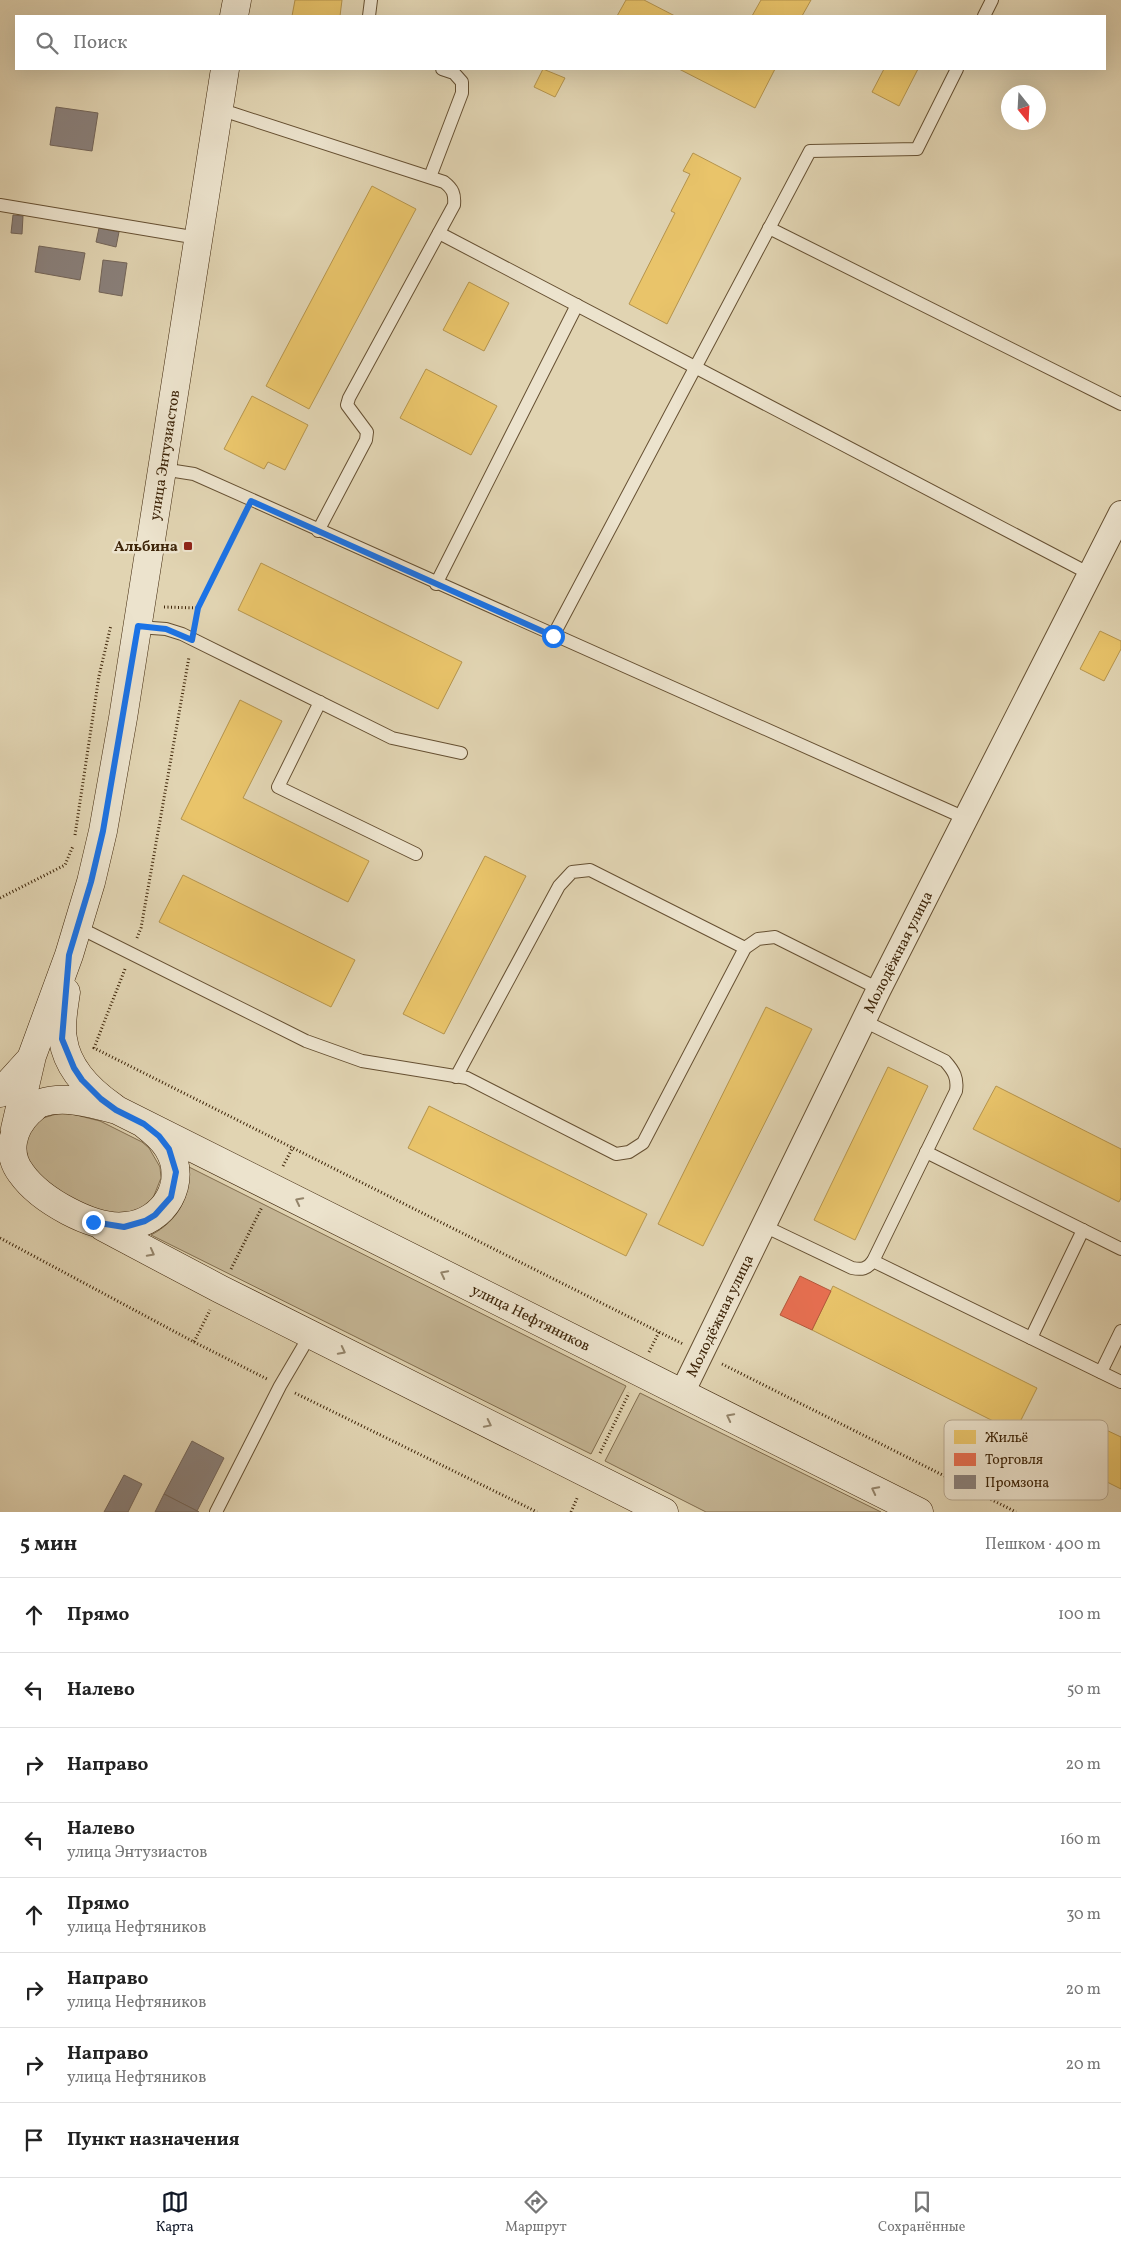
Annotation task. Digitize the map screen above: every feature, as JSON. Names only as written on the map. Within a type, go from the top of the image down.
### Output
[{"type":"main road","points":[[234,15],[237,0]]},
{"type":"main road","name":"улица Энтузиастов","points":[[15,1111],[32,1056],[78,927],[103,831],[138,626],[226,70]]},
{"type":"main road","name":"улица Энтузиастов","points":[[69,955],[62,1025],[62,1039],[66,1053],[87,1086],[116,1110]]},
{"type":"main road","name":"улица Нефтяников","points":[[54,1203],[28,1183],[16,1166],[12,1145],[15,1111],[68,1101],[93,1104],[116,1110],[919,1512]]},
{"type":"main road","name":"улица Нефтяников","points":[[93,1222],[124,1227],[133,1225],[155,1215],[171,1197],[176,1172],[169,1149],[159,1136],[144,1124]]},
{"type":"main road","name":"улица Нефтяников","points":[[0,1176],[93,1222],[310,1335],[664,1512]]},
{"type":"street","name":"Молодёжная улица","points":[[682,1393],[879,989],[1121,513]]},
{"type":"lane","points":[[368,15],[371,0]]},
{"type":"lane","points":[[984,15],[992,0]]},
{"type":"lane","points":[[430,177],[462,93],[462,82],[454,73],[445,70]]},
{"type":"lane","points":[[553,636],[810,151],[917,149],[956,70]]},
{"type":"lane","points":[[219,110],[444,182],[451,187],[455,196],[454,205],[349,398],[347,405],[367,432],[366,440],[318,531]]},
{"type":"lane","points":[[0,205],[198,238]]},
{"type":"lane","points":[[769,228],[1121,404]]},
{"type":"lane","points":[[439,233],[1090,574]]},
{"type":"lane","points":[[436,584],[577,305]]},
{"type":"lane","points":[[162,469],[194,474],[436,584],[965,818]]},
{"type":"lane","points":[[138,626],[166,629],[192,640],[392,738],[461,753]]},
{"type":"lane","points":[[320,702],[278,786],[416,854]]},
{"type":"lane","points":[[456,1076],[559,886],[572,872],[590,870],[745,948]]},
{"type":"lane","points":[[78,927],[306,1041],[362,1061],[467,1078],[616,1154],[630,1152],[643,1142],[745,948],[758,939],[775,937],[879,989]]},
{"type":"lane","points":[[764,1226],[852,1268],[861,1270],[873,1262],[956,1091],[957,1080],[953,1070],[945,1061],[864,1021]]},
{"type":"lane","points":[[926,1152],[1121,1249]]},
{"type":"lane","points":[[1031,1338],[1083,1230]]},
{"type":"lane","points":[[873,1262],[1121,1382]]},
{"type":"lane","points":[[1101,1372],[1121,1331]]},
{"type":"lane","points":[[216,1512],[280,1386],[310,1335]]},
{"type":"path","points":[[251,501],[198,608],[141,928],[94,1048],[944,1476]]},
{"type":"path","points":[[571,1512],[659,1332]]},
{"type":"path","points":[[194,1342],[537,1512]]},
{"type":"path","points":[[992,1500],[1016,1512]]},
{"type":"shaded area","points":[[60,1113],[100,1121],[142,1142],[149,1148],[160,1167],[161,1178],[153,1198],[143,1209],[111,1217],[47,1188],[26,1160],[25,1140],[36,1122]]},
{"type":"shaded area","points":[[187,1166],[626,1386],[591,1454],[151,1235],[169,1223],[181,1206],[187,1187]]},
{"type":"shaded area","points":[[640,1393],[881,1512],[706,1512],[605,1461]]},
{"type":"building: Жильё","points":[[295,0],[342,0],[340,15],[292,15]]},
{"type":"building: Жильё","points":[[626,0],[644,0],[673,15],[618,15]]},
{"type":"building: Жильё","points":[[761,0],[811,0],[803,15],[753,15]]},
{"type":"building: Жильё","points":[[542,70],[565,78],[555,97],[534,87]]},
{"type":"building: Жильё","points":[[681,70],[774,70],[755,108]]},
{"type":"building: Жильё","points":[[883,70],[917,70],[899,106],[872,92]]},
{"type":"building: Жильё","points":[[693,153],[741,178],[667,324],[629,304],[675,213],[671,211],[690,174],[683,171]]},
{"type":"building: Жильё","points":[[372,186],[416,209],[309,409],[266,386]]},
{"type":"building: Жильё","points":[[469,282],[509,303],[484,351],[443,330]]},
{"type":"building: Жильё","points":[[426,369],[497,406],[471,455],[400,418]]},
{"type":"building: Жильё","points":[[252,396],[308,425],[285,470],[268,462],[264,469],[224,449]]},
{"type":"building: Жильё","points":[[261,563],[462,662],[438,709],[238,610]]},
{"type":"building: Жильё","points":[[1100,631],[1121,641],[1121,649],[1104,681],[1080,669]]},
{"type":"building: Жильё","points":[[240,700],[282,721],[243,798],[369,861],[348,902],[181,819]]},
{"type":"building: Жильё","points":[[485,856],[526,876],[444,1034],[403,1014]]},
{"type":"building: Жильё","points":[[183,875],[355,960],[331,1007],[159,922]]},
{"type":"building: Жильё","points":[[766,1007],[812,1029],[703,1246],[658,1224]]},
{"type":"building: Жильё","points":[[888,1067],[928,1086],[855,1240],[814,1220]]},
{"type":"building: Жильё","points":[[996,1086],[1121,1149],[1121,1198],[1119,1202],[973,1129]]},
{"type":"building: Жильё","points":[[429,1106],[647,1214],[626,1256],[408,1148]]},
{"type":"building: Жильё","points":[[833,1286],[1037,1388],[1021,1420],[991,1420],[812,1330]]},
{"type":"building: Жильё","points":[[1108,1431],[1121,1437],[1121,1489],[1108,1482]]},
{"type":"building: Торговля","points":[[800,1276],[831,1291],[812,1330],[780,1315]]},
{"type":"building: Промзона","points":[[56,107],[98,113],[92,151],[50,145]]},
{"type":"building: Промзона","points":[[13,215],[23,216],[22,234],[11,233]]},
{"type":"building: Промзона","points":[[99,228],[119,232],[116,247],[96,242]]},
{"type":"building: Промзона","points":[[39,246],[85,253],[80,280],[35,272]]},
{"type":"building: Промзона","points":[[103,260],[127,263],[122,296],[99,292]]},
{"type":"building: Промзона","points":[[192,1441],[224,1458],[197,1511],[164,1494]]},
{"type":"building: Промзона","points":[[124,1475],[142,1484],[128,1512],[104,1512]]},
{"type":"building: Промзона","points":[[164,1494],[199,1512],[155,1512]]},
{"type":"place","name":"Альбина","points":[[188,546]]},
{"type":"route","points":[[93,1222],[124,1227],[145,1221],[155,1215],[171,1197],[176,1172],[169,1149],[159,1136],[144,1124],[116,1110],[92,1092],[74,1068],[66,1053],[62,1039],[69,955],[91,882],[103,831],[138,626],[166,629],[182,634],[192,640],[198,608],[251,501],[553,636]]}]
